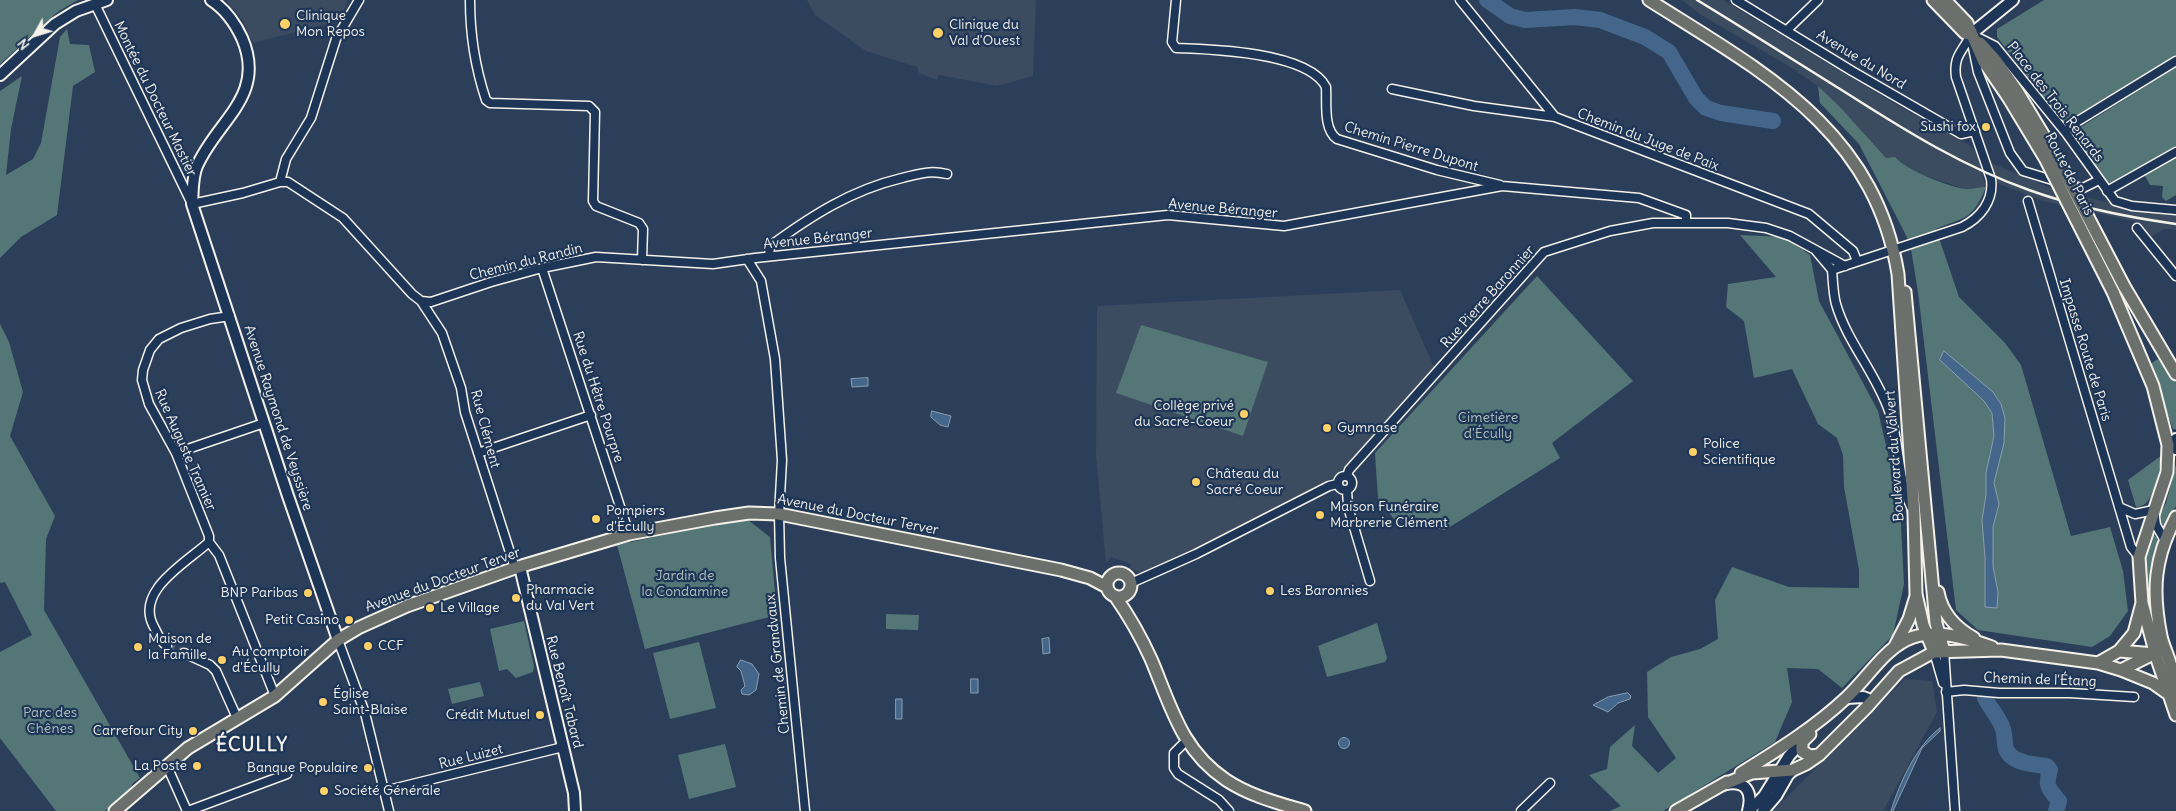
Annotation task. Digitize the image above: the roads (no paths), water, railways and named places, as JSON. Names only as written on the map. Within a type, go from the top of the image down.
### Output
[{"type":"main road","points":[[0,75],[55,24],[76,11],[107,0]]},
{"type":"main road","points":[[192,204],[197,166],[215,137],[240,104],[248,76],[248,55],[240,34],[230,17],[210,0]]},
{"type":"main road","name":"Boulevard du Valvert","points":[[1649,0],[1760,71],[1817,117],[1835,136],[1857,166],[1873,194],[1888,229],[1898,274],[1914,514],[1916,594],[1921,619],[1933,635]]},
{"type":"main road","points":[[1933,0],[1964,33],[1971,34],[2013,0]]},
{"type":"main road","name":"Route de Paris","points":[[1945,0],[1967,23],[1984,62],[2013,94],[2051,145],[2124,286],[2176,374]]},
{"type":"main road","name":"Route de Paris","points":[[2013,94],[2113,292],[2153,386],[2174,444],[2167,472],[2139,556],[2142,603],[2155,654],[2166,664],[2172,693]]},
{"type":"main road","name":"Avenue Raymond de Veyssière","points":[[192,204],[338,640]]},
{"type":"main road","name":"Boulevard du Valvert","points":[[1898,274],[1906,296],[1930,549],[1933,635]]},
{"type":"main road","name":"Avenue du Docteur Terver","points":[[115,811],[188,748],[276,696],[338,640],[352,631],[407,606],[517,568],[629,534],[749,513],[779,514],[1061,570],[1090,578],[1107,587]]},
{"type":"main road","points":[[2176,517],[2164,539],[2155,585],[2162,638],[2170,660],[2173,678],[2172,693],[2176,715]]},
{"type":"main road","points":[[1930,549],[1939,597],[1944,611],[1962,631],[2000,650]]},
{"type":"main road","name":"Rue Benoît Tabard","points":[[517,568],[523,580],[563,746],[574,793],[575,811]]},
{"type":"main road","points":[[1131,619],[1130,578],[1123,573],[1111,576],[1107,587],[1131,619],[1151,658],[1176,723],[1196,754],[1226,780],[1258,796],[1305,811]]},
{"type":"main road","name":"Avenue du Docteur Terver","points":[[1090,578],[1111,576]]},
{"type":"main road","points":[[1115,596],[1122,597],[1130,588]]},
{"type":"main road","points":[[1893,649],[1909,619],[1916,594]]},
{"type":"main road","points":[[2098,663],[2119,652],[2134,633],[2142,603]]},
{"type":"main road","points":[[1749,811],[1764,796],[1795,747],[1838,709],[1893,649],[1906,640],[1933,635],[1985,644]]},
{"type":"main road","points":[[1933,635],[1939,652]]},
{"type":"main road","points":[[2121,670],[2155,654],[2162,638]]},
{"type":"main road","points":[[1722,785],[1752,773],[1780,772],[1803,766],[1819,755],[1869,705],[1898,671],[1939,652],[2000,650],[2098,663],[2121,670],[2172,693]]},
{"type":"main road","points":[[2119,652],[2155,654]]},
{"type":"main road","points":[[1676,811],[1796,739],[1847,698],[1863,697],[1868,699],[1869,705]]},
{"type":"main road","points":[[1805,738],[1802,742],[1802,751],[1810,756],[1819,755]]},
{"type":"main road","points":[[1763,811],[1776,796],[1793,770]]},
{"type":"main road","points":[[1722,785],[1734,783],[1746,789],[1750,797],[1749,811]]},
{"type":"street","points":[[470,0],[471,34],[477,71],[486,100],[490,103],[589,106],[595,112],[592,201],[596,206],[639,222],[643,229],[642,260]]},
{"type":"street","name":"Chemin Pierre Dupont","points":[[1176,0],[1172,42],[1176,48],[1212,49],[1266,56],[1300,66],[1324,82],[1326,87],[1328,128],[1337,139],[1436,170],[1502,186]]},
{"type":"street","name":"Chemin du Juge de Paix","points":[[1460,0],[1555,118],[1809,214],[1853,251],[1857,261]]},
{"type":"street","name":"Avenue du Nord","points":[[1736,0],[1852,71],[1962,134],[1975,131]]},
{"type":"street","points":[[1787,30],[1818,0]]},
{"type":"street","points":[[280,182],[286,160],[311,118],[336,39],[359,2]]},
{"type":"street","name":"Montée du Docteur Mastier","points":[[95,4],[192,204]]},
{"type":"street","points":[[1914,514],[1905,494],[1896,434],[1882,396],[1839,313],[1834,294],[1832,270],[1962,227],[1980,213],[1990,196],[1991,185],[1956,77],[1954,65],[1958,54],[1965,47],[1971,34]]},
{"type":"street","name":"Place des Trois Renards","points":[[1971,34],[1995,46],[2065,131],[2099,180],[2083,188],[2023,171],[2010,153],[1978,72],[1971,34]]},
{"type":"street","points":[[2065,131],[2078,121],[2176,61]]},
{"type":"street","points":[[1392,89],[1474,106],[1555,118]]},
{"type":"street","points":[[2107,191],[2176,152]]},
{"type":"street","points":[[769,256],[770,246],[818,211],[849,195],[887,181],[933,170],[947,174]]},
{"type":"street","points":[[2099,180],[2115,201],[2121,204],[2176,210]]},
{"type":"street","points":[[192,204],[243,193],[280,182],[288,182],[343,218],[412,294],[421,301]]},
{"type":"street","name":"Avenue Béranger","points":[[747,259],[1168,214],[1284,226],[1502,186],[1639,198],[1686,215],[1686,222]]},
{"type":"street","name":"Impasse Route de Paris","points":[[2028,201],[2131,547],[2139,556]]},
{"type":"street","name":"Rue Pierre Baronnier","points":[[1347,476],[1350,470],[1544,252],[1610,231],[1653,223],[1728,223],[1766,228],[1790,236],[1845,266]]},
{"type":"street","points":[[2137,228],[2176,276]]},
{"type":"street","name":"Rue Pierre Baronnier","points":[[1813,248],[1832,270]]},
{"type":"street","name":"Chemin du Randin","points":[[421,301],[431,302],[440,300],[491,282],[542,268],[596,257],[713,264],[747,259]]},
{"type":"street","points":[[747,259],[761,281],[775,358],[782,460],[779,514]]},
{"type":"street","name":"Rue du Hêtre Pourpre","points":[[542,268],[629,534]]},
{"type":"street","name":"Rue Clément","points":[[421,301],[442,333],[461,388],[465,412],[478,454],[517,568]]},
{"type":"street","name":"Rue Auguste Tramier","points":[[230,316],[210,319],[182,328],[159,339],[147,357],[142,380],[145,393],[176,453],[209,536],[209,542],[219,555],[276,696]]},
{"type":"street","points":[[478,454],[590,415]]},
{"type":"street","points":[[176,453],[264,422]]},
{"type":"street","points":[[1896,434],[1922,465]]},
{"type":"street","points":[[1337,484],[1339,478],[1347,476],[1352,482],[1351,487],[1347,490],[1348,507],[1370,581]]},
{"type":"street","points":[[1337,484],[1341,489],[1347,490]]},
{"type":"street","points":[[1130,588],[1329,486],[1337,484]]},
{"type":"street","points":[[2119,507],[2135,514],[2154,510],[2156,525],[2164,539]]},
{"type":"street","name":"Chemin de Grandvaux","points":[[779,514],[780,558],[805,811]]},
{"type":"street","points":[[167,646],[163,643],[149,618],[149,606],[153,593],[167,578],[209,542]]},
{"type":"street","points":[[338,640],[369,732],[389,811]]},
{"type":"street","points":[[1939,652],[1946,692],[1955,811]]},
{"type":"street","points":[[184,654],[210,665],[216,671],[237,718]]},
{"type":"street","name":"Chemin de l'Étang","points":[[1946,692],[1964,690],[1999,693],[2070,693],[2134,697]]},
{"type":"street","points":[[1186,741],[1174,753],[1174,768],[1178,774],[1219,800],[1230,811]]},
{"type":"street","name":"Rue Luizet","points":[[384,791],[563,746]]},
{"type":"street","points":[[167,766],[187,811],[287,774]]},
{"type":"street","points":[[1521,811],[1550,783]]},
{"type":"waterway","points":[[1487,0],[1510,16],[1525,20],[1575,17],[1600,20],[1645,37],[1669,52],[1696,98],[1706,108],[1721,113],[1773,121]]},
{"type":"waterway","points":[[1985,698],[2002,725],[2006,749],[2009,754],[2018,760],[2030,764],[2047,766],[2050,770],[2048,787],[2059,801],[2056,811]]},
{"type":"tunnel","points":[[167,646],[184,653]]},
{"type":"railway","points":[[1697,0],[1914,135],[1981,170],[2005,181],[2065,202],[2120,215],[2176,224]]},
{"type":"place","name":"Clinique Mon Repos","points":[[285,24]]},
{"type":"place","name":"Clinique du Val d'Ouest","points":[[938,33]]},
{"type":"place","name":"Sushi fox","points":[[1986,127]]},
{"type":"place","name":"Collège privé du Sacré-Coeur","points":[[1244,414]]},
{"type":"place","name":"Gymnase","points":[[1327,428]]},
{"type":"place","name":"Police Scientifique","points":[[1693,452]]},
{"type":"place","name":"Château du Sacré Coeur","points":[[1196,482]]},
{"type":"place","name":"Maison Funéraire Marbrerie Clément","points":[[1320,515]]},
{"type":"place","name":"Pompiers d'Écully","points":[[596,519]]},
{"type":"place","name":"Les Baronnies","points":[[1270,591]]},
{"type":"place","name":"BNP Paribas","points":[[308,593]]},
{"type":"place","name":"Pharmacie du Val Vert","points":[[516,598]]},
{"type":"place","name":"Le Village","points":[[430,608]]},
{"type":"place","name":"Petit Casino","points":[[349,620]]},
{"type":"place","name":"CCF","points":[[368,646]]},
{"type":"place","name":"Maison de la Famille","points":[[138,647]]},
{"type":"place","name":"Au comptoir d'Écully","points":[[222,660]]},
{"type":"place","name":"Église Saint-Blaise","points":[[323,702]]},
{"type":"place","name":"Crédit Mutuel","points":[[540,715]]},
{"type":"place","name":"Carrefour City","points":[[193,731]]},
{"type":"place","name":"La Poste","points":[[197,766]]},
{"type":"place","name":"Banque Populaire","points":[[368,768]]},
{"type":"place","name":"Société Générale","points":[[324,791]]},
{"type":"district","name":"ÉCULLY","points":[[252,746]]},
{"type":"park label","name":"Cimetière d'Écully","points":[[1488,426]]},
{"type":"park label","name":"Jardin de la Condamine","points":[[685,584]]},
{"type":"park label","name":"Parc des Chênes","points":[[50,722]]}]
